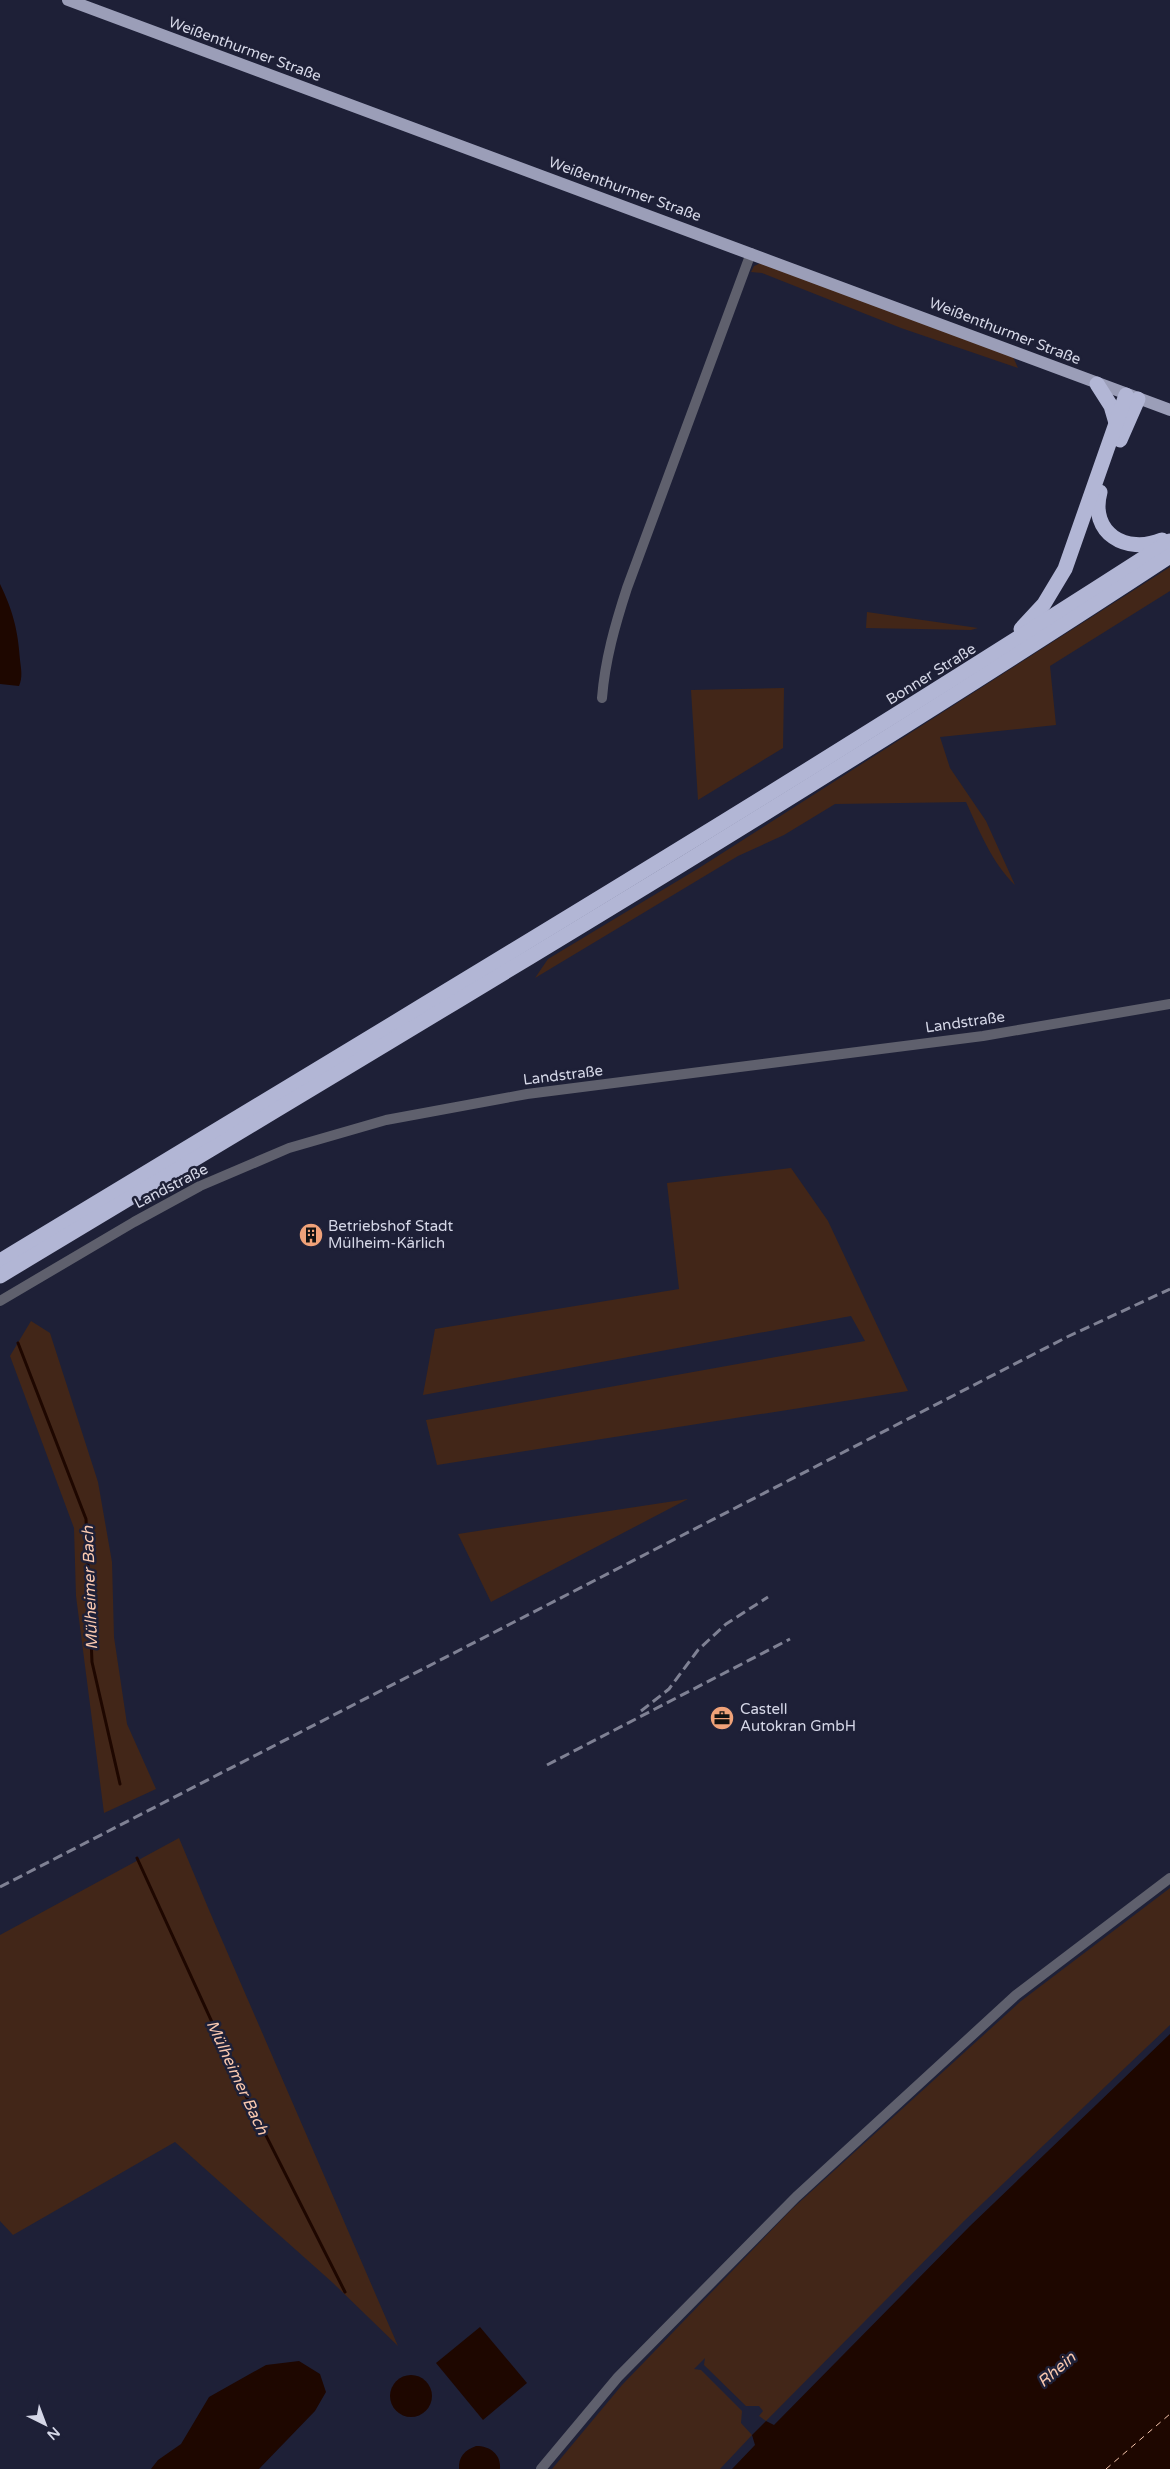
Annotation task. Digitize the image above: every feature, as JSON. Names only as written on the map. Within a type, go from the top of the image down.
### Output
[{"type":"highway","points":[[1097,384],[1111,406],[1116,423]]},
{"type":"highway","points":[[996,653],[1036,614],[1059,581],[1072,552],[1116,423],[1132,397]]},
{"type":"highway","points":[[1132,397],[1100,489],[1097,501],[1099,517],[1112,536],[1130,545],[1153,544],[1170,537]]},
{"type":"highway","points":[[996,653],[1170,541]]},
{"type":"highway","points":[[0,1276],[764,815],[1011,660],[1170,556]]},
{"type":"highway","name":"Bonner Straße","points":[[0,1261],[759,802],[996,653]]},
{"type":"main road","name":"Weißenthurmer Straße","points":[[68,0],[1170,410]]},
{"type":"street","points":[[602,698],[604,673],[613,632],[627,588],[751,253]]},
{"type":"street","name":"Landstraße","points":[[0,1302],[134,1222],[200,1186],[289,1148],[386,1120],[527,1094],[983,1036],[1170,1004]]},
{"type":"street","points":[[541,2469],[618,2377],[796,2197],[1016,1995],[1170,1878]]},
{"type":"shaded area","points":[[761,263],[1013,357],[1018,368],[901,328],[762,273],[751,272],[754,266]]},
{"type":"shaded area","points":[[1170,567],[1170,591],[1050,666],[1056,725],[940,737],[950,768],[986,821],[1015,885],[999,867],[981,835],[966,802],[835,804],[784,835],[738,856],[535,978],[548,959],[699,868]]},
{"type":"shaded area","points":[[867,612],[978,628],[971,630],[866,628]]},
{"type":"shaded area","points":[[784,688],[783,748],[698,800],[691,690]]},
{"type":"shaded area","points":[[791,1168],[828,1221],[908,1391],[437,1465],[426,1420],[865,1341],[851,1316],[423,1395],[435,1329],[679,1289],[667,1183]]},
{"type":"shaded area","points":[[31,1321],[50,1333],[98,1482],[112,1562],[114,1637],[127,1724],[156,1789],[104,1813],[76,1596],[74,1528],[10,1356]]},
{"type":"shaded area","points":[[688,1499],[491,1602],[458,1534]]},
{"type":"shaded area","points":[[179,1838],[398,2346],[333,2283],[175,2142],[13,2235],[0,2221],[0,1935]]},
{"type":"shaded area","points":[[1170,1888],[1170,2025],[964,2221],[766,2421],[759,2416],[763,2411],[759,2406],[746,2406],[704,2365],[705,2358],[694,2369],[701,2370],[742,2411],[741,2423],[752,2435],[720,2469],[552,2469],[622,2385],[792,2209],[1021,2001]]},
{"type":"water","points":[[0,584],[12,612],[16,630],[21,673],[19,686],[0,684]]},
{"type":"water","name":"Rhein","points":[[1170,2034],[1170,2469],[732,2469],[755,2445],[752,2435],[766,2421],[774,2425],[970,2226]]},
{"type":"water","points":[[480,2327],[527,2383],[483,2420],[436,2363]]},
{"type":"water","points":[[299,2361],[320,2374],[326,2392],[315,2411],[259,2469],[151,2469],[158,2460],[181,2444],[209,2397],[266,2365]]},
{"type":"water","points":[[407,2375],[415,2375],[426,2381],[432,2396],[426,2411],[415,2417],[407,2417],[396,2411],[390,2400],[390,2392],[396,2381]]},
{"type":"water","points":[[476,2446],[486,2447],[494,2452],[499,2459],[500,2469],[459,2469],[463,2454]]},
{"type":"waterway","name":"Mülheimer Bach","points":[[18,1343],[86,1519],[92,1662],[120,1784]]},
{"type":"waterway","name":"Mülheimer Bach","points":[[137,1858],[243,2090],[345,2292]]},
{"type":"ferry route","points":[[1106,2469],[1170,2414]]},
{"type":"railway","points":[[0,1887],[1067,1337],[1170,1289]]},
{"type":"railway","points":[[641,1711],[669,1689],[698,1650],[726,1624],[768,1597]]},
{"type":"railway","points":[[547,1765],[790,1639]]},
{"type":"place","name":"Betriebshof Stadt Mülheim-Kärlich","points":[[311,1235]]},
{"type":"place","name":"Castell Autokran GmbH","points":[[722,1718]]}]
